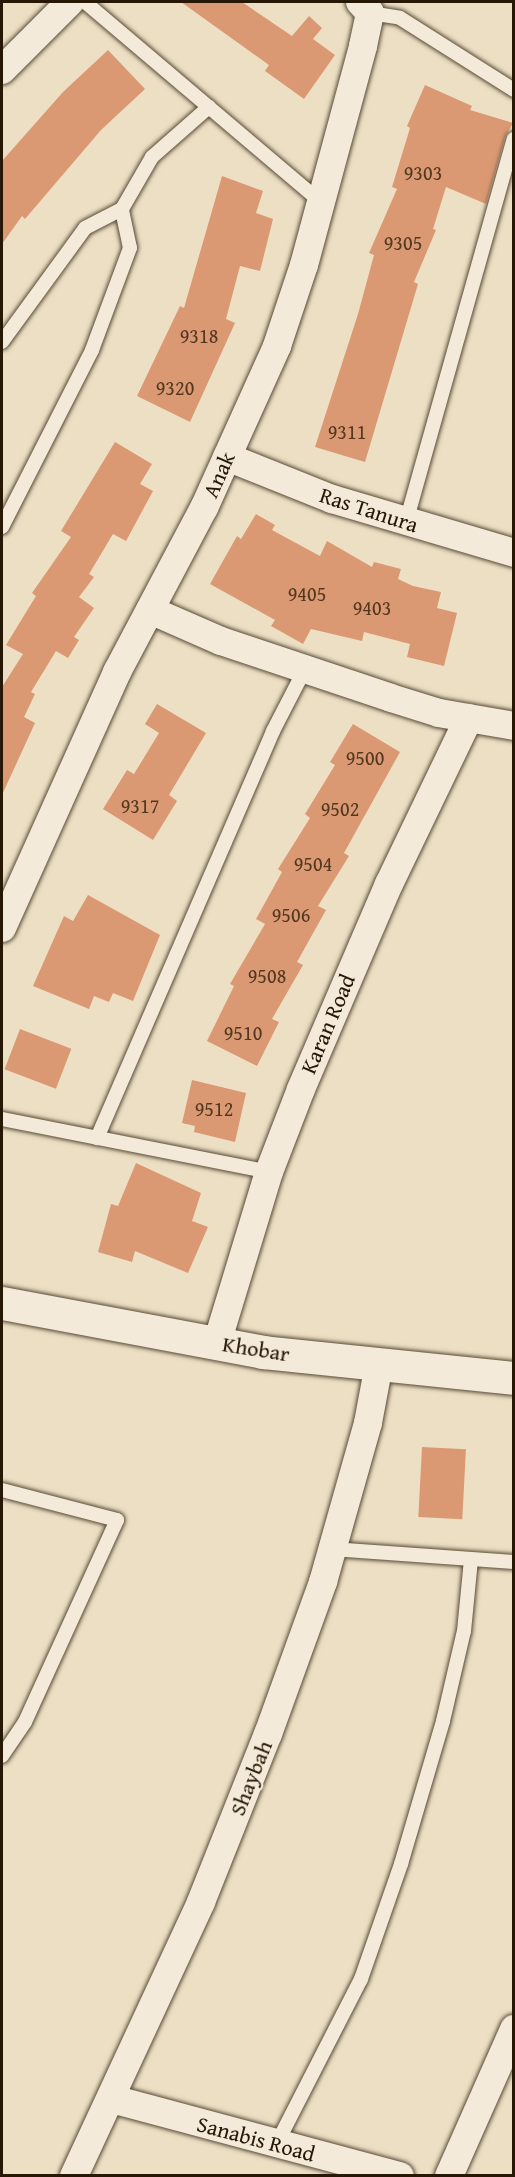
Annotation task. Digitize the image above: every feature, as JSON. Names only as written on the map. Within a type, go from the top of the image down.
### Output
[{"type":"main road","name":"Khobar","points":[[2,1303],[217,1343],[379,1364],[513,1378]]},
{"type":"street","points":[[2,70],[70,2]]},
{"type":"street","name":"Anak","points":[[2,928],[70,772],[227,458],[277,346],[320,201],[365,7]]},
{"type":"street","name":"Ras Tanura","points":[[227,458],[332,499],[513,553]]},
{"type":"street","points":[[150,610],[222,641],[392,698],[470,718],[513,726]]},
{"type":"street","name":"Karan Road","points":[[217,1343],[269,1172],[370,925],[470,718]]},
{"type":"street","name":"Shaybah","points":[[74,2175],[112,2099],[201,1902],[268,1734],[332,1548],[368,1423],[379,1364]]},
{"type":"street","points":[[449,2175],[513,2030]]},
{"type":"street","name":"Sanabis Road","points":[[112,2099],[276,2145],[400,2175]]},
{"type":"lane","points":[[85,2],[320,201]]},
{"type":"lane","points":[[365,7],[400,18],[513,90]]},
{"type":"lane","points":[[2,342],[85,228],[122,209],[152,157],[209,107]]},
{"type":"lane","points":[[406,522],[513,140]]},
{"type":"lane","points":[[2,527],[92,350],[130,248],[122,209]]},
{"type":"lane","points":[[97,1138],[273,731],[305,669]]},
{"type":"lane","points":[[2,1119],[269,1172]]},
{"type":"lane","points":[[2,1490],[117,1520],[25,1722],[2,1756]]},
{"type":"lane","points":[[332,1548],[513,1562]]},
{"type":"lane","points":[[276,2145],[361,1979],[400,1864],[444,1721],[464,1631],[471,1559]]},
{"type":"building","points":[[181,2],[242,2],[292,36],[309,16],[322,28],[313,39],[335,55],[304,99],[265,71],[269,65]]},
{"type":"building","points":[[108,50],[145,89],[101,130],[25,219],[22,216],[2,244],[2,161],[63,92]]},
{"type":"building","points":[[425,85],[472,106],[470,110],[513,123],[505,137],[486,204],[446,187],[433,229],[436,230],[414,282],[418,284],[365,462],[315,447],[358,314],[374,255],[369,253],[397,189],[392,187],[410,128],[407,126]]},
{"type":"building","points":[[222,176],[263,191],[256,213],[273,219],[260,271],[240,266],[226,319],[235,323],[190,422],[137,396],[180,306],[184,308]]},
{"type":"building","points":[[115,442],[152,464],[140,484],[153,491],[126,541],[113,534],[89,574],[94,577],[79,597],[94,608],[74,637],[79,640],[68,658],[56,651],[31,692],[35,694],[24,717],[35,723],[2,795],[2,687],[23,654],[6,645],[36,596],[32,593],[71,537],[61,531]]},
{"type":"building","points":[[256,514],[275,525],[272,530],[320,556],[327,541],[372,567],[374,562],[401,569],[398,579],[413,586],[441,592],[437,608],[457,613],[444,666],[407,657],[410,644],[364,632],[362,641],[311,629],[303,644],[271,626],[275,620],[210,584],[237,536],[241,539]]},
{"type":"building","points":[[157,704],[206,733],[169,795],[177,801],[153,840],[103,809],[127,770],[134,774],[159,733],[145,724]]},
{"type":"building","points":[[353,724],[400,752],[344,853],[349,856],[318,906],[326,910],[297,962],[303,965],[272,1019],[279,1022],[257,1066],[207,1041],[234,986],[230,984],[265,924],[256,919],[282,872],[278,869],[310,818],[305,814],[335,765],[330,762]]},
{"type":"building","points":[[88,895],[160,935],[133,1001],[113,993],[109,1002],[94,996],[89,1009],[33,986],[64,916],[73,921]]},
{"type":"building","points":[[20,1029],[71,1049],[56,1089],[5,1069]]},
{"type":"building","points":[[192,1080],[246,1093],[235,1142],[194,1132],[195,1126],[182,1123]]},
{"type":"building","points":[[136,1163],[201,1193],[192,1221],[208,1227],[188,1273],[135,1251],[132,1262],[98,1252],[111,1204],[118,1206]]},
{"type":"building","points":[[422,1447],[466,1449],[462,1519],[418,1517]]}]
